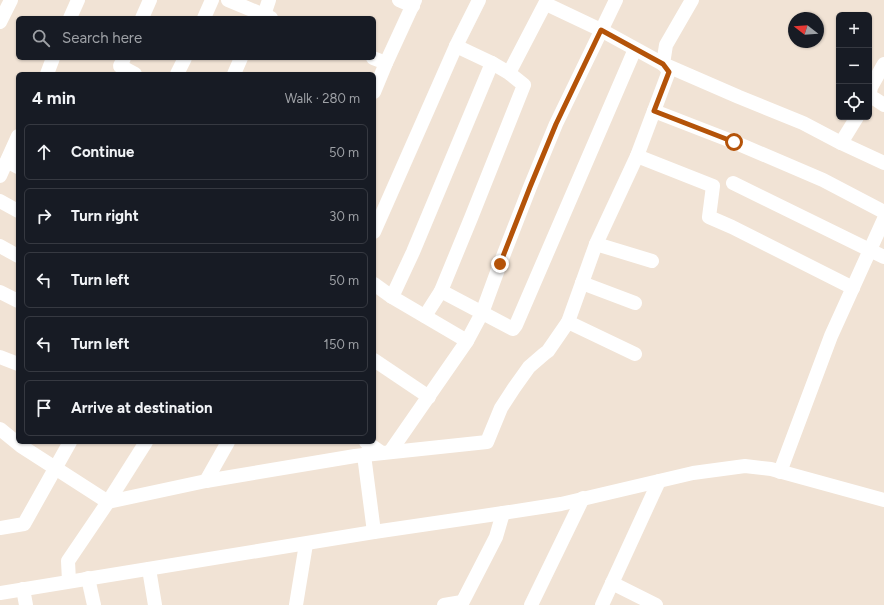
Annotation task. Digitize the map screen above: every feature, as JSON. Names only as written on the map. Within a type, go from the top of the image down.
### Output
[{"type":"street","points":[[0,22],[11,0]]},
{"type":"street","points":[[71,16],[78,0]]},
{"type":"street","points":[[143,16],[150,0]]},
{"type":"street","points":[[205,16],[212,0]]},
{"type":"street","points":[[228,0],[263,16],[269,0]]},
{"type":"street","points":[[376,82],[380,61],[414,3],[399,0]]},
{"type":"street","points":[[376,227],[456,46],[479,0]]},
{"type":"street","points":[[386,453],[429,397],[467,342],[482,313],[530,187],[556,124],[616,0]]},
{"type":"street","points":[[19,444],[108,502],[365,449],[386,453],[487,442],[501,408],[514,388],[529,367],[548,351],[568,322],[596,244],[637,156],[669,72],[663,64],[666,45],[692,0]]},
{"type":"street","points":[[509,72],[546,2],[663,64],[803,123],[884,163]]},
{"type":"street","points":[[424,316],[440,291],[524,85],[509,72],[456,46]]},
{"type":"street","points":[[440,291],[513,329],[635,48]]},
{"type":"street","points":[[47,72],[53,60]]},
{"type":"street","points":[[178,72],[184,60]]},
{"type":"street","points":[[235,72],[240,60]]},
{"type":"street","points":[[392,297],[413,252],[492,63]]},
{"type":"street","points":[[876,101],[872,87],[884,64]]},
{"type":"street","points":[[120,66],[130,72]]},
{"type":"street","points":[[654,111],[734,142],[823,180],[884,212]]},
{"type":"street","points":[[841,143],[855,120]]},
{"type":"street","points":[[0,176],[16,140]]},
{"type":"street","points":[[637,156],[713,186],[709,217],[732,227],[853,288]]},
{"type":"street","points":[[733,183],[884,257]]},
{"type":"street","points":[[0,202],[16,210]]},
{"type":"street","points":[[780,472],[831,336],[884,218]]},
{"type":"street","points":[[596,244],[652,261]]},
{"type":"street","points":[[0,246],[16,255]]},
{"type":"street","points":[[582,283],[635,303]]},
{"type":"street","points":[[376,285],[392,297],[467,342]]},
{"type":"street","points":[[0,292],[16,300]]},
{"type":"street","points":[[568,322],[635,354]]},
{"type":"street","points":[[0,357],[16,363]]},
{"type":"street","points":[[376,361],[429,397]]},
{"type":"street","points":[[0,429],[16,442]]},
{"type":"street","points":[[0,528],[24,524],[69,444]]},
{"type":"street","points":[[69,581],[68,562],[145,444]]},
{"type":"street","points":[[206,481],[227,444]]},
{"type":"street","points":[[365,449],[374,532]]},
{"type":"street","points":[[0,593],[374,532],[561,504],[694,473],[745,466],[771,469],[884,500]]},
{"type":"street","points":[[602,605],[659,481]]},
{"type":"street","points":[[531,605],[583,498]]},
{"type":"street","points":[[444,605],[461,604],[496,537],[503,513]]},
{"type":"street","points":[[296,605],[306,544]]},
{"type":"street","points":[[149,569],[156,605]]},
{"type":"street","points":[[88,578],[94,605]]},
{"type":"street","points":[[612,583],[656,605]]},
{"type":"street","points":[[23,589],[26,605]]},
{"type":"route","points":[[500,264],[556,124],[601,30],[663,64],[669,72],[654,111],[734,142]]}]
